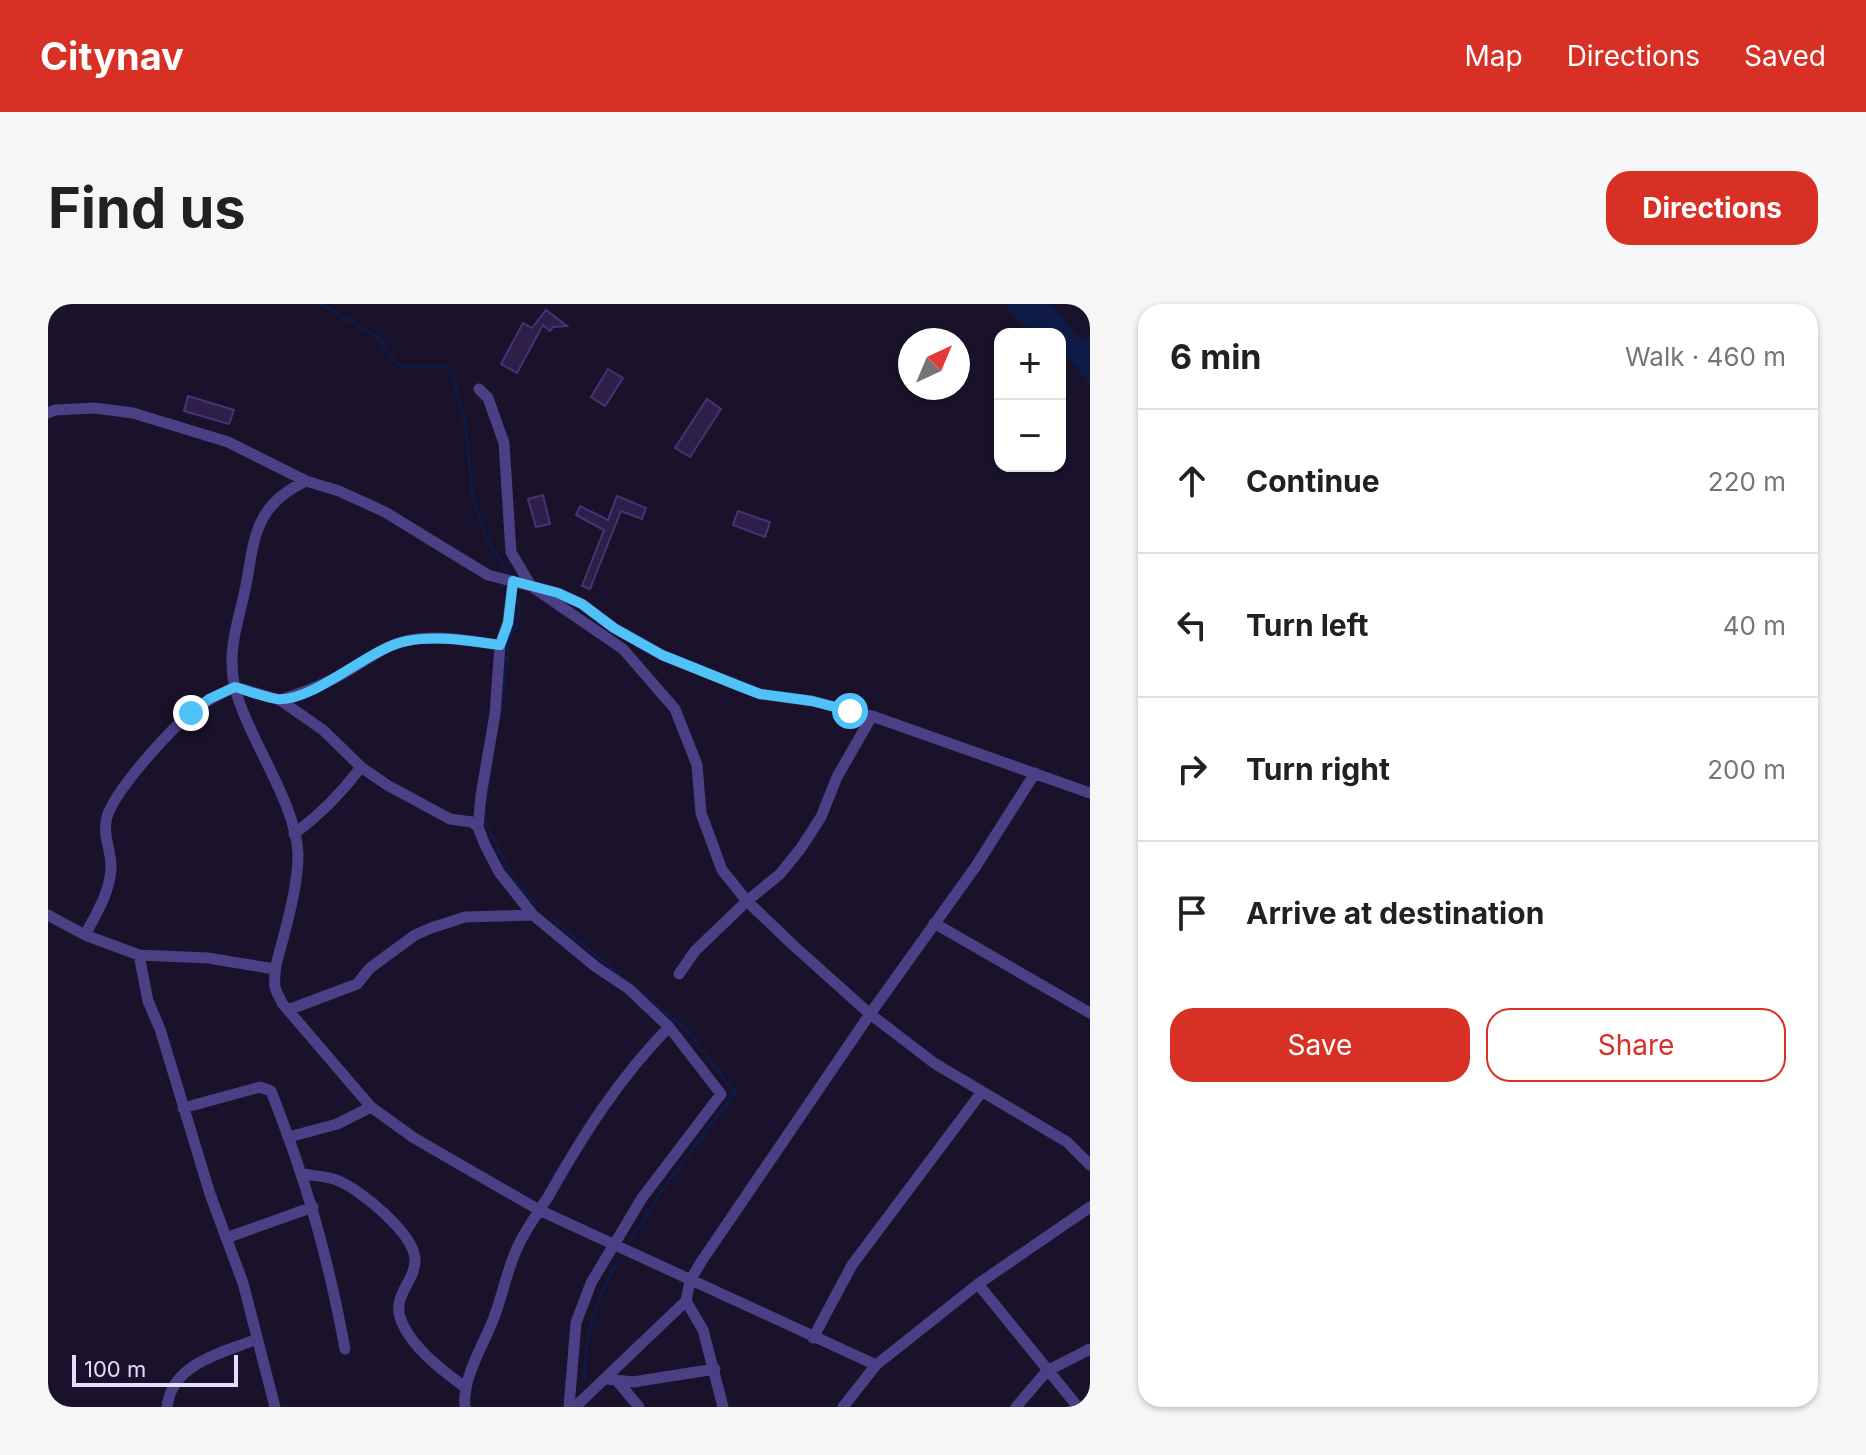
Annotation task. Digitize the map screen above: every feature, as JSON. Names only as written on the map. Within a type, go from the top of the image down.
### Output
[{"type":"street","points":[[479,389],[488,398],[504,443],[511,552],[531,586],[623,649],[675,709],[697,765],[701,813],[722,870],[747,901],[870,1014],[934,1063],[1067,1142],[1090,1165]]},
{"type":"street","points":[[48,413],[95,408],[133,413],[228,442],[306,481],[339,491],[385,512],[488,575],[558,593],[582,604],[614,628],[662,655],[750,690],[872,716],[1090,793]]},
{"type":"street","points":[[306,481],[287,490],[274,501],[253,540],[246,587],[233,634],[235,687],[281,796],[298,852],[295,883],[275,969],[275,988],[288,1010],[371,1107],[414,1138],[539,1210],[876,1365]]},
{"type":"street","points":[[478,827],[495,714],[500,645],[508,623],[513,581]]},
{"type":"street","points":[[280,700],[308,691],[404,641],[441,638],[500,645]]},
{"type":"street","points":[[85,935],[106,895],[111,866],[105,837],[107,817],[116,799],[147,759],[191,713],[209,699],[235,687],[280,700],[323,730],[361,767],[387,785],[450,819],[472,822],[478,827],[499,872],[533,915],[596,967],[629,989],[669,1027],[721,1094],[642,1198],[591,1283],[576,1323],[569,1407]]},
{"type":"street","points":[[679,974],[695,951],[780,874],[801,848],[821,817],[837,777],[872,716]]},
{"type":"street","points":[[294,834],[331,804],[361,767]]},
{"type":"street","points":[[575,1407],[612,1380],[686,1301],[690,1281],[870,1014],[976,866],[1035,773]]},
{"type":"street","points":[[48,915],[85,935],[139,955],[208,958],[275,969]]},
{"type":"street","points":[[288,1010],[357,984],[370,968],[415,935],[431,928],[465,917],[533,915]]},
{"type":"street","points":[[934,923],[1090,1013]]},
{"type":"street","points":[[139,955],[145,991],[243,1283],[275,1407]]},
{"type":"street","points":[[465,1407],[466,1388],[519,1243],[578,1143],[615,1089],[639,1057],[669,1027]]},
{"type":"street","points":[[183,1108],[260,1087],[271,1091],[313,1207],[332,1277],[345,1349]]},
{"type":"street","points":[[813,1338],[852,1265],[981,1093]]},
{"type":"street","points":[[289,1137],[337,1124],[371,1107]]},
{"type":"street","points":[[303,1174],[342,1182],[359,1193],[404,1234],[412,1247],[415,1261],[398,1305],[401,1319],[425,1356],[466,1388]]},
{"type":"street","points":[[226,1238],[313,1207]]},
{"type":"street","points":[[843,1407],[876,1365],[978,1284],[1090,1207]]},
{"type":"street","points":[[978,1284],[1078,1407]]},
{"type":"street","points":[[686,1301],[703,1330],[723,1407]]},
{"type":"street","points":[[167,1407],[168,1394],[188,1368],[257,1339]]},
{"type":"street","points":[[1016,1407],[1047,1371],[1090,1349]]},
{"type":"street","points":[[612,1380],[655,1380],[715,1369]]},
{"type":"street","points":[[612,1380],[639,1407]]},
{"type":"water","points":[[1006,304],[1050,304],[1081,340],[1090,336],[1090,384],[1066,355],[1066,328],[1031,328],[1010,312]]},
{"type":"building","points":[[546,310],[567,326],[553,327],[550,331],[543,325],[517,373],[501,364],[523,323],[532,328]]},
{"type":"building","points":[[608,369],[623,378],[605,406],[591,397]]},
{"type":"building","points":[[188,396],[234,410],[229,424],[184,411]]},
{"type":"building","points":[[707,399],[721,409],[690,457],[675,448]]},
{"type":"building","points":[[543,495],[550,524],[536,527],[528,499]]},
{"type":"building","points":[[617,496],[646,508],[642,519],[621,511],[590,589],[582,586],[604,530],[576,515],[580,506],[608,520]]},
{"type":"building","points":[[738,511],[770,522],[765,537],[733,525]]},
{"type":"waterway","points":[[321,304],[377,337],[397,364],[405,367],[443,366],[452,374],[465,422],[473,498],[487,538],[509,575]]},
{"type":"waterway","points":[[500,714],[510,636],[519,616],[516,594]]},
{"type":"waterway","points":[[486,801],[492,761]]},
{"type":"waterway","points":[[483,817],[512,877],[536,905]]},
{"type":"waterway","points":[[552,919],[686,1030],[735,1092],[667,1183],[629,1242]]},
{"type":"waterway","points":[[585,1380],[589,1333],[603,1290],[617,1262]]},
{"type":"route","points":[[191,713],[209,699],[235,687],[280,700],[308,691],[404,641],[441,638],[500,645],[508,623],[513,581],[558,593],[582,604],[614,628],[662,655],[739,686],[760,694],[812,701],[850,711]]}]
